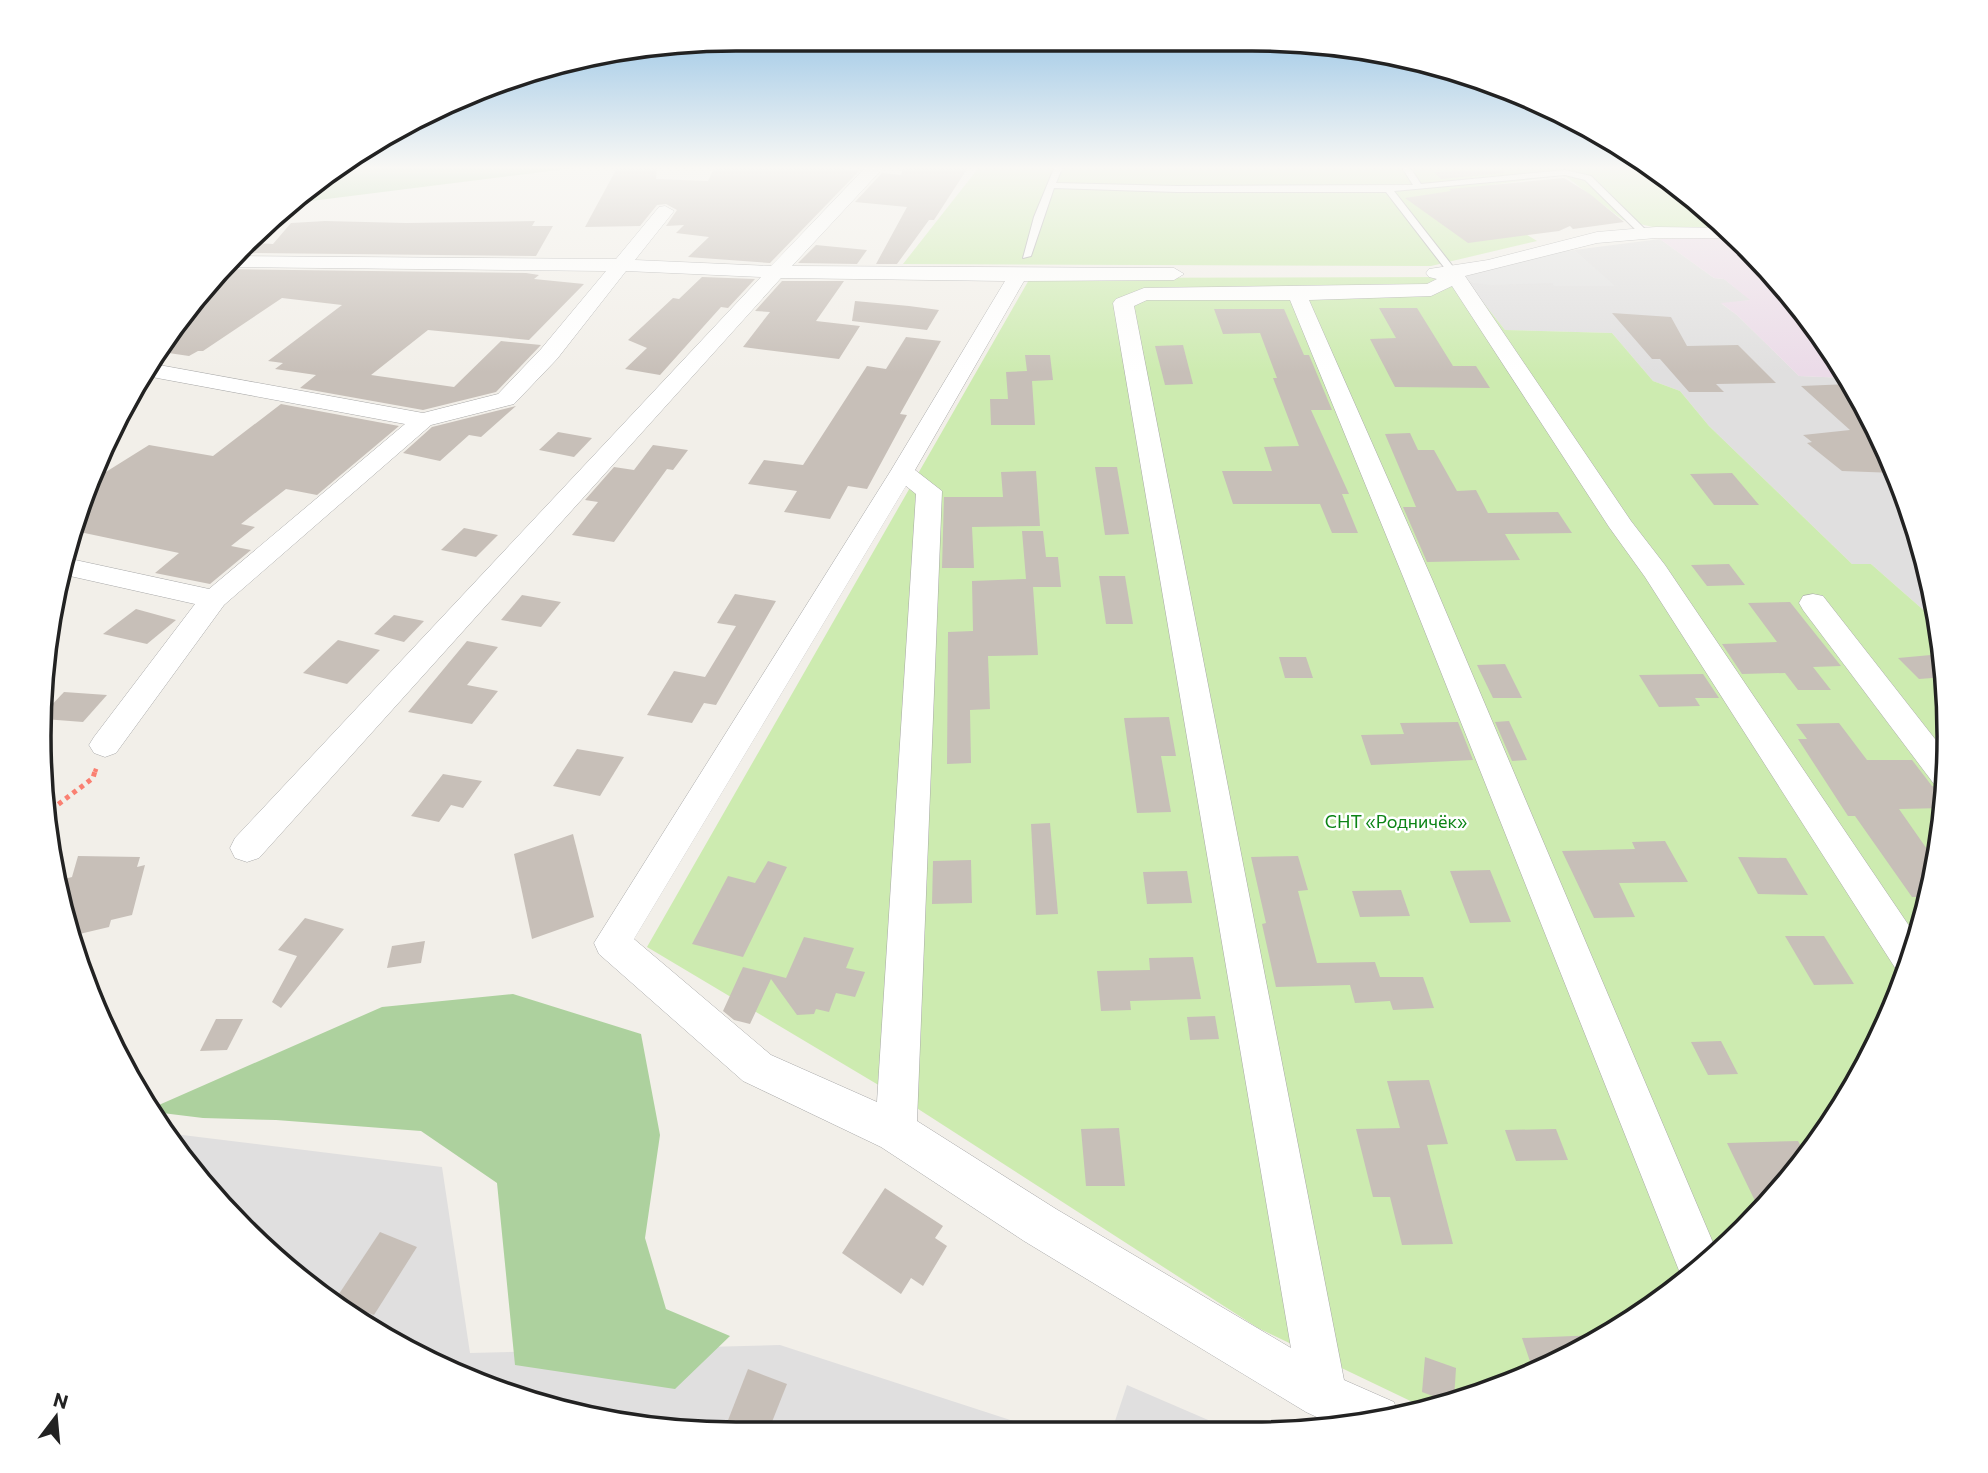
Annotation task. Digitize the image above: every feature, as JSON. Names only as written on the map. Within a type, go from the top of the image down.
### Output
[{"type":"street","points":[[157,371],[423,420],[506,399],[550,354],[646,235]]},
{"type":"street","points":[[247,848],[812,235]]},
{"type":"street","points":[[1355,273],[1452,273],[1579,240],[1637,235]]},
{"type":"street","points":[[242,262],[621,265],[776,272],[1022,266],[1187,274]]},
{"type":"street","points":[[1022,266],[902,472],[612,943],[757,1068],[896,1132],[1040,1225],[1322,1395],[1361,1413]]},
{"type":"street","points":[[1322,1395],[1123,303],[1144,294],[1297,294],[1431,290],[1444,283],[1452,273]]},
{"type":"street","points":[[1452,273],[1622,527],[1655,571],[1903,949]]},
{"type":"street","points":[[1297,294],[1418,579],[1696,1259]]},
{"type":"street","points":[[105,745],[214,599],[423,420]]},
{"type":"street","points":[[896,1132],[929,491],[902,472]]},
{"type":"street","points":[[72,567],[214,599]]},
{"type":"street","points":[[1813,603],[1936,764]]},
{"type":"lane","points":[[1022,266],[1033,235]]},
{"type":"lane","points":[[1423,235],[1452,273]]},
{"type":"path","points":[[55,807],[93,778],[105,745]]},
{"type":"shaded area","points":[[1660,239],[1714,278],[1724,279],[1751,300],[1722,304],[1737,315],[1799,376],[1835,378],[1867,433],[1885,474],[1914,559],[1925,612],[1871,564],[1852,564],[1709,426],[1680,391],[1653,381],[1612,333],[1505,330],[1463,277],[1475,283],[1614,286],[1574,250]]},
{"type":"shaded area","points":[[1660,239],[1722,239],[1767,284],[1796,319],[1835,378],[1799,376],[1737,315],[1721,303],[1750,300],[1724,279],[1714,278]]},
{"type":"shaded area","points":[[1574,250],[1615,286],[1554,286],[1552,283],[1491,285],[1475,283],[1463,277],[1552,253]]},
{"type":"shaded area","points":[[178,1135],[442,1167],[470,1353],[780,1345],[1016,1422],[692,1421],[603,1409],[516,1386],[433,1352],[356,1307],[319,1281],[284,1252],[221,1189]]},
{"type":"shaded area","points":[[1127,1385],[1213,1422],[1115,1422]]},
{"type":"green space","points":[[926,235],[1527,235],[1537,241],[1431,266],[903,264]]},
{"type":"green space","name":"СНТ «Родничёк»","points":[[1463,277],[1505,330],[1612,333],[1653,381],[1680,391],[1709,426],[1852,564],[1871,564],[1925,612],[1936,692],[1936,781],[1931,826],[1914,914],[1901,957],[1867,1040],[1822,1117],[1796,1154],[1736,1221],[1669,1281],[1632,1307],[1555,1352],[1472,1386],[1414,1402],[1258,1328],[912,1105],[647,947],[1030,278]]},
{"type":"green space","points":[[513,994],[641,1034],[660,1135],[645,1238],[666,1309],[730,1336],[675,1389],[515,1365],[497,1183],[421,1131],[276,1120],[203,1118],[164,1113],[159,1105],[382,1007]]},
{"type":"building","points":[[281,235],[548,235],[536,256],[251,253],[261,243],[273,244]]},
{"type":"building","points":[[690,235],[797,235],[770,263],[688,257],[709,237]]},
{"type":"building","points":[[892,235],[918,235],[897,264],[876,264]]},
{"type":"building","points":[[1456,235],[1531,235],[1468,243]]},
{"type":"building","points":[[816,245],[867,250],[857,264],[798,263]]},
{"type":"building","points":[[235,269],[526,273],[539,275],[534,279],[584,284],[529,340],[428,330],[371,375],[454,387],[501,341],[541,345],[496,392],[423,410],[300,388],[316,375],[275,369],[283,363],[268,361],[342,305],[282,298],[203,351],[189,356],[168,353],[192,319]]},
{"type":"building","points":[[702,277],[755,279],[728,308],[721,307],[660,375],[625,369],[647,348],[628,340],[673,298],[679,299]]},
{"type":"building","points":[[782,281],[844,281],[816,321],[860,326],[839,359],[743,347],[770,312],[755,311]]},
{"type":"building","points":[[855,301],[939,310],[927,330],[852,321]]},
{"type":"building","points":[[1379,308],[1417,308],[1453,366],[1476,366],[1490,388],[1395,387],[1370,339],[1396,338]]},
{"type":"building","points":[[1214,309],[1284,309],[1304,355],[1309,355],[1332,410],[1311,410],[1349,494],[1342,494],[1358,533],[1332,533],[1320,504],[1233,504],[1222,471],[1272,471],[1264,447],[1299,446],[1273,378],[1277,378],[1260,333],[1223,334]]},
{"type":"building","points":[[1612,313],[1671,317],[1687,346],[1738,345],[1776,383],[1716,384],[1724,392],[1689,392],[1660,359],[1652,359]]},
{"type":"building","points":[[906,337],[941,341],[900,414],[907,415],[867,489],[848,486],[830,519],[784,512],[797,491],[748,484],[764,460],[803,465],[867,366],[886,369]]},
{"type":"building","points":[[1183,345],[1193,384],[1165,385],[1155,346]]},
{"type":"building","points":[[1025,355],[1050,355],[1053,380],[1032,381],[1035,425],[991,425],[990,399],[1008,399],[1006,372],[1027,371]]},
{"type":"building","points":[[1839,384],[1867,433],[1884,473],[1842,471],[1807,443],[1812,442],[1803,435],[1850,430],[1801,386]]},
{"type":"building","points":[[281,404],[399,426],[317,495],[286,489],[241,524],[255,527],[231,546],[251,550],[210,584],[155,573],[179,553],[82,532],[103,474],[149,445],[213,456]]},
{"type":"building","points":[[516,406],[481,437],[469,435],[440,461],[403,453],[432,427]]},
{"type":"building","points":[[558,432],[592,438],[574,457],[539,450]]},
{"type":"building","points":[[1410,433],[1418,450],[1434,450],[1457,491],[1476,490],[1488,513],[1558,512],[1572,533],[1505,534],[1520,560],[1427,562],[1403,507],[1416,507],[1385,434]]},
{"type":"building","points":[[653,445],[688,450],[673,470],[667,469],[614,542],[572,535],[598,502],[585,500],[614,467],[634,470]]},
{"type":"building","points":[[1095,467],[1117,467],[1129,534],[1105,535]]},
{"type":"building","points":[[1036,471],[1040,526],[972,527],[974,568],[942,568],[944,497],[1003,497],[1001,472]]},
{"type":"building","points":[[1732,473],[1759,505],[1714,505],[1690,474]]},
{"type":"building","points":[[464,528],[498,535],[476,557],[441,550]]},
{"type":"building","points":[[1022,531],[1043,531],[1046,557],[1058,557],[1061,587],[1033,587],[1038,655],[988,656],[990,709],[970,710],[971,763],[947,764],[948,632],[973,631],[972,581],[1026,579]]},
{"type":"building","points":[[1729,564],[1745,585],[1707,586],[1691,565]]},
{"type":"building","points":[[1099,576],[1125,576],[1133,624],[1106,624]]},
{"type":"building","points":[[735,594],[776,601],[716,705],[704,703],[692,723],[647,715],[674,671],[705,677],[736,626],[717,623]]},
{"type":"building","points":[[522,595],[561,602],[541,627],[501,620]]},
{"type":"building","points":[[1790,602],[1841,666],[1813,667],[1831,690],[1798,690],[1785,673],[1742,674],[1722,644],[1777,642],[1748,603]]},
{"type":"building","points":[[136,609],[176,620],[147,644],[103,634]]},
{"type":"building","points":[[394,615],[424,621],[404,642],[374,634]]},
{"type":"building","points":[[338,640],[380,650],[347,684],[303,673]]},
{"type":"building","points":[[467,641],[498,647],[467,685],[498,691],[472,724],[408,712]]},
{"type":"building","points":[[1932,655],[1934,678],[1919,679],[1898,658]]},
{"type":"building","points":[[1279,657],[1306,657],[1313,678],[1285,678]]},
{"type":"building","points":[[1505,664],[1522,698],[1493,698],[1477,665]]},
{"type":"building","points":[[1703,674],[1719,698],[1695,698],[1700,706],[1659,707],[1639,675]]},
{"type":"building","points":[[64,692],[107,695],[83,722],[51,720],[52,705]]},
{"type":"building","points":[[1169,717],[1176,756],[1161,756],[1171,812],[1137,813],[1124,718]]},
{"type":"building","points":[[1509,721],[1527,760],[1512,761],[1495,722]]},
{"type":"building","points":[[1458,722],[1473,760],[1371,765],[1361,735],[1404,734],[1400,723]]},
{"type":"building","points":[[1839,723],[1867,760],[1912,760],[1935,787],[1933,808],[1899,809],[1927,849],[1918,897],[1912,897],[1855,816],[1848,816],[1798,739],[1807,739],[1796,724]]},
{"type":"building","points":[[577,749],[624,757],[600,796],[553,786]]},
{"type":"building","points":[[443,774],[482,781],[463,808],[451,805],[439,822],[411,816]]},
{"type":"building","points":[[1050,823],[1058,914],[1036,915],[1031,824]]},
{"type":"building","points":[[573,834],[594,917],[532,939],[514,854]]},
{"type":"building","points":[[1665,841],[1688,882],[1619,883],[1635,917],[1594,918],[1562,851],[1635,849],[1632,842]]},
{"type":"building","points":[[78,856],[140,857],[137,867],[145,865],[132,915],[111,920],[109,927],[80,934],[66,879],[72,877]]},
{"type":"building","points":[[1298,856],[1308,890],[1298,891],[1317,963],[1375,962],[1380,977],[1423,977],[1434,1008],[1393,1010],[1390,1001],[1355,1003],[1350,985],[1276,987],[1262,924],[1266,923],[1251,857]]},
{"type":"building","points":[[1738,857],[1786,858],[1808,895],[1758,894]]},
{"type":"building","points":[[971,860],[972,903],[932,904],[933,861]]},
{"type":"building","points":[[768,861],[787,867],[743,957],[692,944],[728,876],[755,883]]},
{"type":"building","points":[[1490,870],[1511,922],[1470,923],[1450,871]]},
{"type":"building","points":[[1187,871],[1192,903],[1147,904],[1143,872]]},
{"type":"building","points":[[1401,890],[1410,916],[1360,917],[1352,891]]},
{"type":"building","points":[[305,918],[344,929],[281,1008],[272,1002],[297,956],[278,950]]},
{"type":"building","points":[[1785,936],[1824,936],[1854,984],[1814,985]]},
{"type":"building","points":[[804,937],[854,948],[846,968],[865,972],[855,997],[836,993],[829,1012],[816,1009],[814,1014],[797,1015],[771,979],[750,1024],[734,1020],[723,1011],[743,967],[786,978]]},
{"type":"building","points":[[425,941],[421,963],[387,968],[392,946]]},
{"type":"building","points":[[1193,957],[1201,999],[1130,1001],[1131,1010],[1101,1011],[1097,971],[1150,970],[1149,958]]},
{"type":"building","points":[[1215,1016],[1219,1039],[1190,1040],[1187,1017]]},
{"type":"building","points":[[216,1019],[243,1019],[227,1050],[200,1051]]},
{"type":"building","points":[[1721,1041],[1738,1074],[1708,1075],[1691,1042]]},
{"type":"building","points":[[1429,1080],[1448,1144],[1427,1145],[1453,1244],[1402,1245],[1390,1197],[1373,1197],[1356,1129],[1400,1128],[1387,1081]]},
{"type":"building","points":[[1119,1128],[1125,1186],[1086,1186],[1081,1129]]},
{"type":"building","points":[[1556,1129],[1568,1160],[1516,1161],[1505,1130]]},
{"type":"building","points":[[1798,1141],[1801,1147],[1755,1201],[1727,1143]]},
{"type":"building","points":[[885,1188],[943,1226],[935,1238],[947,1246],[923,1286],[911,1278],[901,1294],[842,1253]]},
{"type":"building","points":[[380,1232],[417,1247],[374,1315],[361,1310],[339,1295]]},
{"type":"building","points":[[1584,1336],[1530,1363],[1522,1338]]},
{"type":"building","points":[[1425,1357],[1456,1368],[1454,1391],[1435,1397],[1422,1392]]},
{"type":"building","points":[[748,1369],[787,1384],[772,1422],[727,1422]]}]
